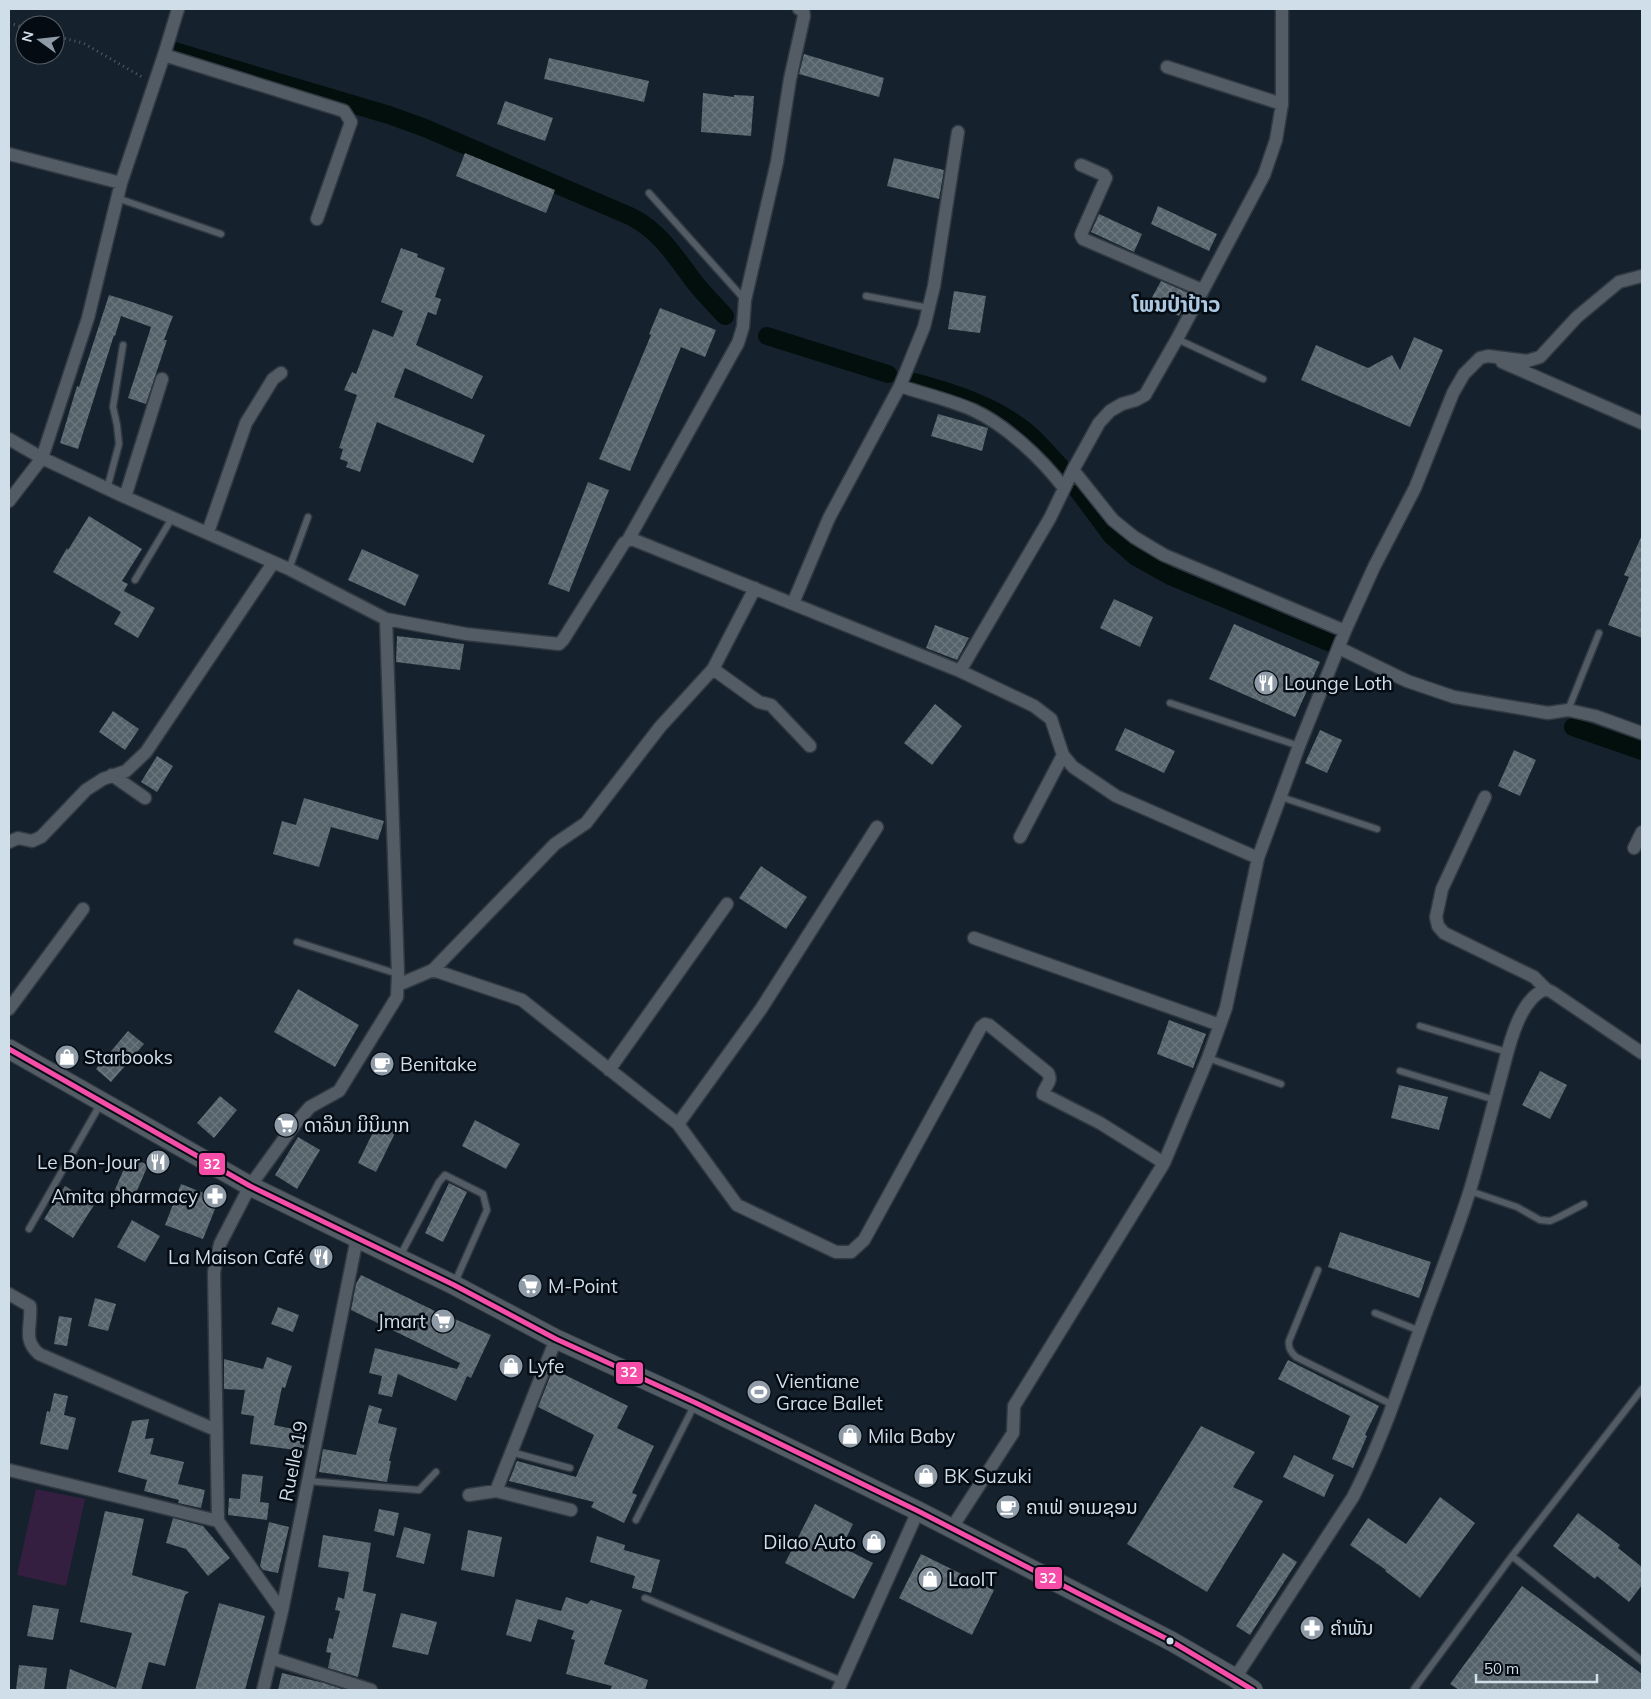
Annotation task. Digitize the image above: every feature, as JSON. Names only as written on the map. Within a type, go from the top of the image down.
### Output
[{"type":"street","points":[[9,501],[42,458],[88,318],[120,183],[178,9]]},
{"type":"street","points":[[9,439],[42,458],[172,518],[208,532],[386,619],[466,634],[559,644],[628,540],[738,343],[743,327],[745,300],[777,162],[790,79],[804,16],[802,9]]},
{"type":"street","points":[[960,671],[1050,518],[1073,470],[1099,423],[1110,411],[1145,395],[1177,339],[1264,175],[1276,140],[1282,104],[1282,9]]},
{"type":"street","points":[[164,55],[344,111],[351,122],[317,219]]},
{"type":"street","points":[[1167,67],[1282,104]]},
{"type":"street","points":[[793,603],[829,518],[900,386],[924,327],[934,286],[958,132]]},
{"type":"street","points":[[9,154],[120,183]]},
{"type":"street","points":[[1081,165],[1104,175],[1106,178],[1082,232],[1083,238],[1202,290]]},
{"type":"street","points":[[951,1529],[1013,1433],[1014,1406],[1164,1163],[1208,1058],[1226,1008],[1258,858],[1299,746],[1374,568],[1415,488],[1453,393],[1464,374],[1480,358],[1488,356],[1527,361],[1540,357],[1577,317],[1619,282],[1642,276]]},
{"type":"street","points":[[1488,356],[1642,423]]},
{"type":"street","points":[[208,532],[246,423],[273,379],[281,373]]},
{"type":"street","points":[[125,497],[162,379]]},
{"type":"street","points":[[900,386],[973,410],[1000,425],[1051,471],[1064,488]]},
{"type":"street","points":[[1073,470],[1113,520],[1134,537],[1164,555],[1346,631]]},
{"type":"street","points":[[628,540],[634,540],[960,671],[1034,706],[1051,719],[1063,755],[1073,767],[1116,796],[1258,858]]},
{"type":"street","points":[[9,842],[18,838],[32,841],[41,837],[86,790],[112,775],[126,771],[146,752],[273,563]]},
{"type":"street","points":[[398,980],[433,970],[556,844],[586,823],[660,728],[713,669],[755,588]]},
{"type":"street","points":[[282,1611],[218,1521],[214,1272],[220,1244],[250,1186],[292,1128],[310,1107],[339,1091],[397,998],[398,980],[386,619]]},
{"type":"street","points":[[1339,648],[1407,681],[1454,697],[1548,713],[1568,710],[1596,716],[1642,733]]},
{"type":"street","points":[[713,669],[759,702],[771,705],[810,746]]},
{"type":"street","points":[[1020,837],[1063,755]]},
{"type":"street","points":[[112,775],[145,798]]},
{"type":"street","points":[[1485,797],[1442,889],[1436,917],[1438,926],[1444,932],[1534,977],[1546,989],[1642,1053]]},
{"type":"street","points":[[678,1124],[761,1009],[877,827]]},
{"type":"street","points":[[1634,848],[1642,832]]},
{"type":"street","points":[[609,1070],[727,904]]},
{"type":"street","points":[[9,1009],[83,909]]},
{"type":"street","points":[[974,938],[1220,1025]]},
{"type":"street","points":[[433,970],[522,1000],[678,1124],[737,1204],[836,1252],[851,1252],[864,1240],[981,1027],[985,1024],[990,1025],[1048,1073],[1051,1077],[1043,1094],[1100,1124],[1164,1163]]},
{"type":"street","points":[[1235,1678],[1353,1497],[1364,1475],[1393,1406],[1470,1191],[1507,1052],[1519,1019],[1531,998],[1538,992],[1546,989]]},
{"type":"street","points":[[9,1050],[250,1186],[454,1286],[556,1339],[696,1403],[918,1511],[1171,1642],[1253,1690]]},
{"type":"street","name":"Ruelle 19","points":[[263,1690],[282,1611],[357,1238]]},
{"type":"street","points":[[9,1294],[30,1306],[29,1341],[33,1349],[39,1354],[216,1430]]},
{"type":"street","points":[[496,1491],[556,1339]]},
{"type":"street","points":[[9,1470],[218,1521]]},
{"type":"street","points":[[469,1495],[496,1491],[571,1510]]},
{"type":"street","points":[[840,1686],[918,1511]]},
{"type":"street","points":[[271,1658],[371,1690]]},
{"type":"lane","points":[[649,193],[745,300]]},
{"type":"lane","points":[[117,198],[221,234]]},
{"type":"lane","points":[[866,296],[929,308]]},
{"type":"lane","points":[[1177,339],[1263,379]]},
{"type":"lane","points":[[107,489],[119,444],[113,406],[123,345]]},
{"type":"lane","points":[[289,570],[308,517]]},
{"type":"lane","points":[[134,580],[172,518]]},
{"type":"lane","points":[[1568,710],[1599,633]]},
{"type":"lane","points":[[1170,703],[1299,746]]},
{"type":"lane","points":[[1281,796],[1377,830]]},
{"type":"lane","points":[[297,942],[398,980]]},
{"type":"lane","points":[[1420,1026],[1507,1052]]},
{"type":"lane","points":[[1208,1058],[1281,1084]]},
{"type":"lane","points":[[1400,1071],[1495,1100]]},
{"type":"lane","points":[[29,1229],[101,1102]]},
{"type":"lane","points":[[399,1259],[439,1182],[445,1175],[459,1181],[483,1194],[487,1210],[454,1286]]},
{"type":"lane","points":[[1470,1191],[1517,1207],[1540,1220],[1550,1221],[1584,1204]]},
{"type":"lane","points":[[1318,1270],[1289,1341],[1290,1351],[1296,1357],[1393,1406]]},
{"type":"lane","points":[[1375,1313],[1420,1331]]},
{"type":"lane","points":[[1416,1690],[1414,1689],[1512,1556],[1642,1389]]},
{"type":"lane","points":[[636,1520],[696,1403]]},
{"type":"lane","points":[[512,1452],[570,1468]]},
{"type":"lane","points":[[308,1481],[419,1490],[436,1472]]},
{"type":"lane","points":[[1512,1556],[1642,1661]]},
{"type":"lane","points":[[646,1598],[840,1686]]},
{"type":"path","points":[[65,38],[83,43],[154,84]]},
{"type":"shaded area","points":[[36,1489],[85,1499],[66,1586],[17,1575]]},
{"type":"building","points":[[804,54],[884,78],[879,97],[799,74]]},
{"type":"building","points":[[549,58],[649,81],[644,102],[544,79]]},
{"type":"building","points":[[703,93],[734,97],[734,95],[754,96],[751,136],[701,132]]},
{"type":"building","points":[[505,101],[553,118],[545,141],[497,124]]},
{"type":"building","points":[[465,153],[555,190],[546,213],[456,176]]},
{"type":"building","points":[[894,158],[944,170],[939,199],[887,186]]},
{"type":"building","points":[[1158,206],[1217,234],[1209,251],[1151,224]]},
{"type":"building","points":[[1099,214],[1142,234],[1134,252],[1091,232]]},
{"type":"building","points":[[401,248],[418,254],[417,257],[445,268],[435,297],[441,299],[436,315],[428,312],[416,345],[483,376],[472,399],[405,368],[394,397],[485,435],[473,463],[377,422],[360,472],[346,467],[348,462],[340,459],[343,449],[339,448],[357,395],[344,390],[352,372],[356,374],[373,329],[393,337],[403,311],[381,302]]},
{"type":"building","points":[[1161,281],[1191,294],[1179,316],[1150,301]]},
{"type":"building","points":[[954,291],[986,296],[980,333],[948,329]]},
{"type":"building","points":[[109,295],[173,316],[164,340],[167,340],[146,404],[128,398],[151,327],[121,316],[78,449],[60,443],[77,386],[79,387]]},
{"type":"building","points":[[660,308],[716,330],[705,357],[681,347],[630,471],[599,459],[651,335],[649,334]]},
{"type":"building","points":[[1414,337],[1443,350],[1410,427],[1301,380],[1316,345],[1368,368],[1392,355],[1400,370]]},
{"type":"building","points":[[938,414],[988,428],[982,451],[931,436]]},
{"type":"building","points":[[588,482],[609,490],[569,592],[548,584]]},
{"type":"building","points":[[89,516],[142,549],[122,581],[128,584],[124,591],[155,608],[138,638],[114,624],[121,612],[53,572]]},
{"type":"building","points":[[1642,535],[1642,638],[1608,625],[1629,577],[1624,575]]},
{"type":"building","points":[[362,549],[419,575],[405,606],[348,580]]},
{"type":"building","points":[[1114,599],[1153,617],[1140,647],[1100,628]]},
{"type":"building","points":[[1234,624],[1320,662],[1295,717],[1209,679]]},
{"type":"building","points":[[935,625],[969,638],[957,660],[926,648]]},
{"type":"building","points":[[397,636],[464,644],[460,670],[396,662]]},
{"type":"building","points":[[935,704],[962,726],[932,765],[904,743]]},
{"type":"building","points":[[113,711],[139,729],[125,750],[99,732]]},
{"type":"building","points":[[1125,728],[1175,751],[1164,773],[1115,750]]},
{"type":"building","points":[[1320,730],[1342,740],[1327,773],[1305,763]]},
{"type":"building","points":[[1514,750],[1536,760],[1520,796],[1498,786]]},
{"type":"building","points":[[157,756],[173,766],[157,792],[141,782]]},
{"type":"building","points":[[304,798],[384,821],[378,840],[331,827],[319,867],[273,854],[282,821],[296,825]]},
{"type":"building","points":[[761,866],[807,897],[786,929],[739,898]]},
{"type":"building","points":[[298,989],[359,1025],[335,1067],[274,1032]]},
{"type":"building","points":[[1169,1020],[1206,1034],[1193,1068],[1157,1054]]},
{"type":"building","points":[[128,1031],[144,1044],[111,1082],[96,1069]]},
{"type":"building","points":[[1540,1071],[1567,1085],[1550,1119],[1522,1105]]},
{"type":"building","points":[[1399,1085],[1448,1097],[1439,1130],[1391,1118]]},
{"type":"building","points":[[220,1096],[237,1110],[214,1138],[197,1123]]},
{"type":"building","points":[[380,1118],[398,1127],[376,1172],[358,1163]]},
{"type":"building","points":[[475,1120],[520,1144],[506,1169],[462,1146]]},
{"type":"building","points":[[298,1137],[320,1150],[297,1189],[275,1175]]},
{"type":"building","points":[[129,1157],[148,1165],[133,1200],[114,1192]]},
{"type":"building","points":[[449,1183],[467,1192],[443,1242],[425,1233]]},
{"type":"building","points":[[181,1184],[219,1199],[203,1239],[165,1225]]},
{"type":"building","points":[[65,1186],[94,1205],[73,1238],[44,1219]]},
{"type":"building","points":[[132,1220],[160,1236],[145,1262],[117,1247]]},
{"type":"building","points":[[1340,1232],[1431,1262],[1419,1298],[1328,1267]]},
{"type":"building","points":[[361,1275],[439,1313],[491,1335],[471,1378],[467,1376],[456,1401],[398,1374],[392,1397],[378,1394],[382,1376],[369,1373],[375,1348],[457,1369],[460,1363],[351,1310],[356,1284]]},
{"type":"building","points":[[95,1298],[116,1304],[108,1331],[88,1326]]},
{"type":"building","points":[[278,1307],[299,1315],[293,1332],[271,1324]]},
{"type":"building","points":[[59,1316],[72,1318],[67,1346],[54,1344]]},
{"type":"building","points":[[267,1357],[292,1366],[285,1388],[282,1387],[274,1425],[307,1432],[303,1451],[250,1444],[254,1416],[241,1414],[245,1390],[224,1389],[224,1359],[263,1369]]},
{"type":"building","points":[[1288,1360],[1379,1406],[1365,1435],[1367,1436],[1353,1468],[1332,1459],[1350,1416],[1278,1379]]},
{"type":"building","points":[[553,1369],[628,1406],[617,1428],[654,1446],[632,1493],[637,1495],[624,1523],[591,1507],[594,1502],[509,1481],[517,1461],[576,1477],[594,1435],[538,1407]]},
{"type":"building","points":[[54,1393],[68,1396],[64,1415],[76,1418],[68,1450],[40,1444],[47,1411],[50,1412]]},
{"type":"building","points":[[369,1405],[382,1409],[378,1423],[397,1428],[389,1461],[391,1461],[387,1482],[319,1472],[323,1449],[356,1455]]},
{"type":"building","points":[[149,1419],[145,1439],[154,1438],[150,1454],[184,1462],[178,1484],[205,1490],[201,1508],[178,1503],[179,1500],[144,1491],[147,1480],[118,1472],[132,1421]]},
{"type":"building","points":[[1201,1426],[1255,1452],[1233,1487],[1263,1501],[1207,1592],[1127,1544]]},
{"type":"building","points":[[1294,1455],[1334,1475],[1324,1497],[1283,1477]]},
{"type":"building","points":[[242,1474],[263,1476],[260,1502],[269,1503],[267,1520],[228,1515],[229,1498],[240,1499]]},
{"type":"building","points":[[1440,1497],[1475,1523],[1420,1598],[1386,1570],[1350,1545],[1368,1518],[1406,1544]]},
{"type":"building","points":[[815,1504],[853,1524],[842,1547],[873,1563],[854,1599],[785,1563]]},
{"type":"building","points":[[379,1509],[399,1513],[394,1536],[374,1531]]},
{"type":"building","points":[[105,1511],[144,1519],[132,1575],[189,1592],[185,1595],[165,1666],[149,1662],[141,1690],[66,1690],[70,1669],[116,1688],[132,1633],[80,1622]]},
{"type":"building","points":[[1578,1513],[1620,1545],[1618,1548],[1642,1567],[1642,1585],[1629,1602],[1597,1576],[1595,1579],[1553,1546]]},
{"type":"building","points":[[173,1518],[203,1526],[230,1558],[208,1576],[186,1549],[166,1543]]},
{"type":"building","points":[[269,1522],[289,1527],[278,1573],[263,1570],[260,1566]]},
{"type":"building","points":[[404,1527],[431,1534],[424,1564],[396,1557]]},
{"type":"building","points":[[468,1530],[502,1537],[494,1577],[461,1570]]},
{"type":"building","points":[[323,1535],[371,1543],[363,1591],[376,1594],[358,1677],[328,1668],[331,1653],[326,1652],[329,1638],[333,1639],[340,1611],[335,1610],[338,1597],[344,1599],[349,1572],[318,1567]]},
{"type":"building","points":[[597,1536],[625,1545],[624,1550],[660,1560],[651,1593],[632,1588],[635,1576],[590,1562]]},
{"type":"building","points":[[1283,1553],[1297,1562],[1250,1635],[1236,1626]]},
{"type":"building","points":[[921,1554],[994,1590],[972,1635],[899,1598]]},
{"type":"building","points":[[1522,1586],[1642,1674],[1642,1690],[1459,1690],[1450,1684]]},
{"type":"building","points":[[566,1597],[587,1604],[591,1600],[622,1610],[604,1664],[648,1680],[645,1690],[610,1690],[612,1686],[566,1674],[575,1640],[571,1639],[574,1631],[538,1619],[531,1642],[506,1635],[516,1599],[561,1611]]},
{"type":"building","points":[[219,1603],[265,1616],[245,1690],[195,1690]]},
{"type":"building","points":[[33,1605],[59,1609],[53,1640],[27,1636]]},
{"type":"building","points":[[401,1613],[437,1622],[428,1655],[392,1647]]},
{"type":"building","points":[[19,1665],[47,1668],[44,1690],[16,1690]]},
{"type":"building","points":[[282,1673],[324,1683],[345,1690],[278,1690]]},
{"type":"waterway","points":[[174,51],[389,115],[425,128],[632,217],[643,223],[660,238],[696,284],[725,316]]},
{"type":"waterway","points":[[767,336],[888,374]]},
{"type":"waterway","points":[[914,382],[973,401],[1001,414],[1027,432],[1060,466]]},
{"type":"waterway","points":[[1077,489],[1112,536],[1136,557],[1170,576],[1333,644]]},
{"type":"waterway","points":[[1573,727],[1642,751]]},
{"type":"transit line","name":"32","points":[[9,1049],[250,1186],[454,1285],[556,1339],[696,1403],[918,1511],[1171,1641],[1253,1690]]},
{"type":"place","name":"Lounge Loth","points":[[1266,683]]},
{"type":"place","name":"Starbooks","points":[[67,1057]]},
{"type":"place","name":"Benitake","points":[[382,1064]]},
{"type":"place","name":"ດາລິນາ ມິນິມາກ","points":[[286,1125]]},
{"type":"place","name":"Le Bon-Jour","points":[[158,1162]]},
{"type":"place","name":"Amita pharmacy","points":[[215,1196]]},
{"type":"place","name":"La Maison Café","points":[[321,1257]]},
{"type":"place","name":"M-Point","points":[[530,1286]]},
{"type":"place","name":"Jmart","points":[[443,1321]]},
{"type":"place","name":"Lyfe","points":[[511,1366]]},
{"type":"place","name":"Vientiane Grace Ballet","points":[[759,1392]]},
{"type":"place","name":"Mila Baby","points":[[850,1436]]},
{"type":"place","name":"BK Suzuki","points":[[926,1476]]},
{"type":"place","name":"ຄາເຟ່ ອາເມຊອນ","points":[[1008,1507]]},
{"type":"place","name":"Dilao Auto","points":[[874,1542]]},
{"type":"place","name":"LaoIT","points":[[930,1579]]},
{"type":"place","name":"ຄໍາພັນ","points":[[1312,1628]]},
{"type":"district","name":"ໂພນປ່າປ້າວ","points":[[1176,305]]}]
